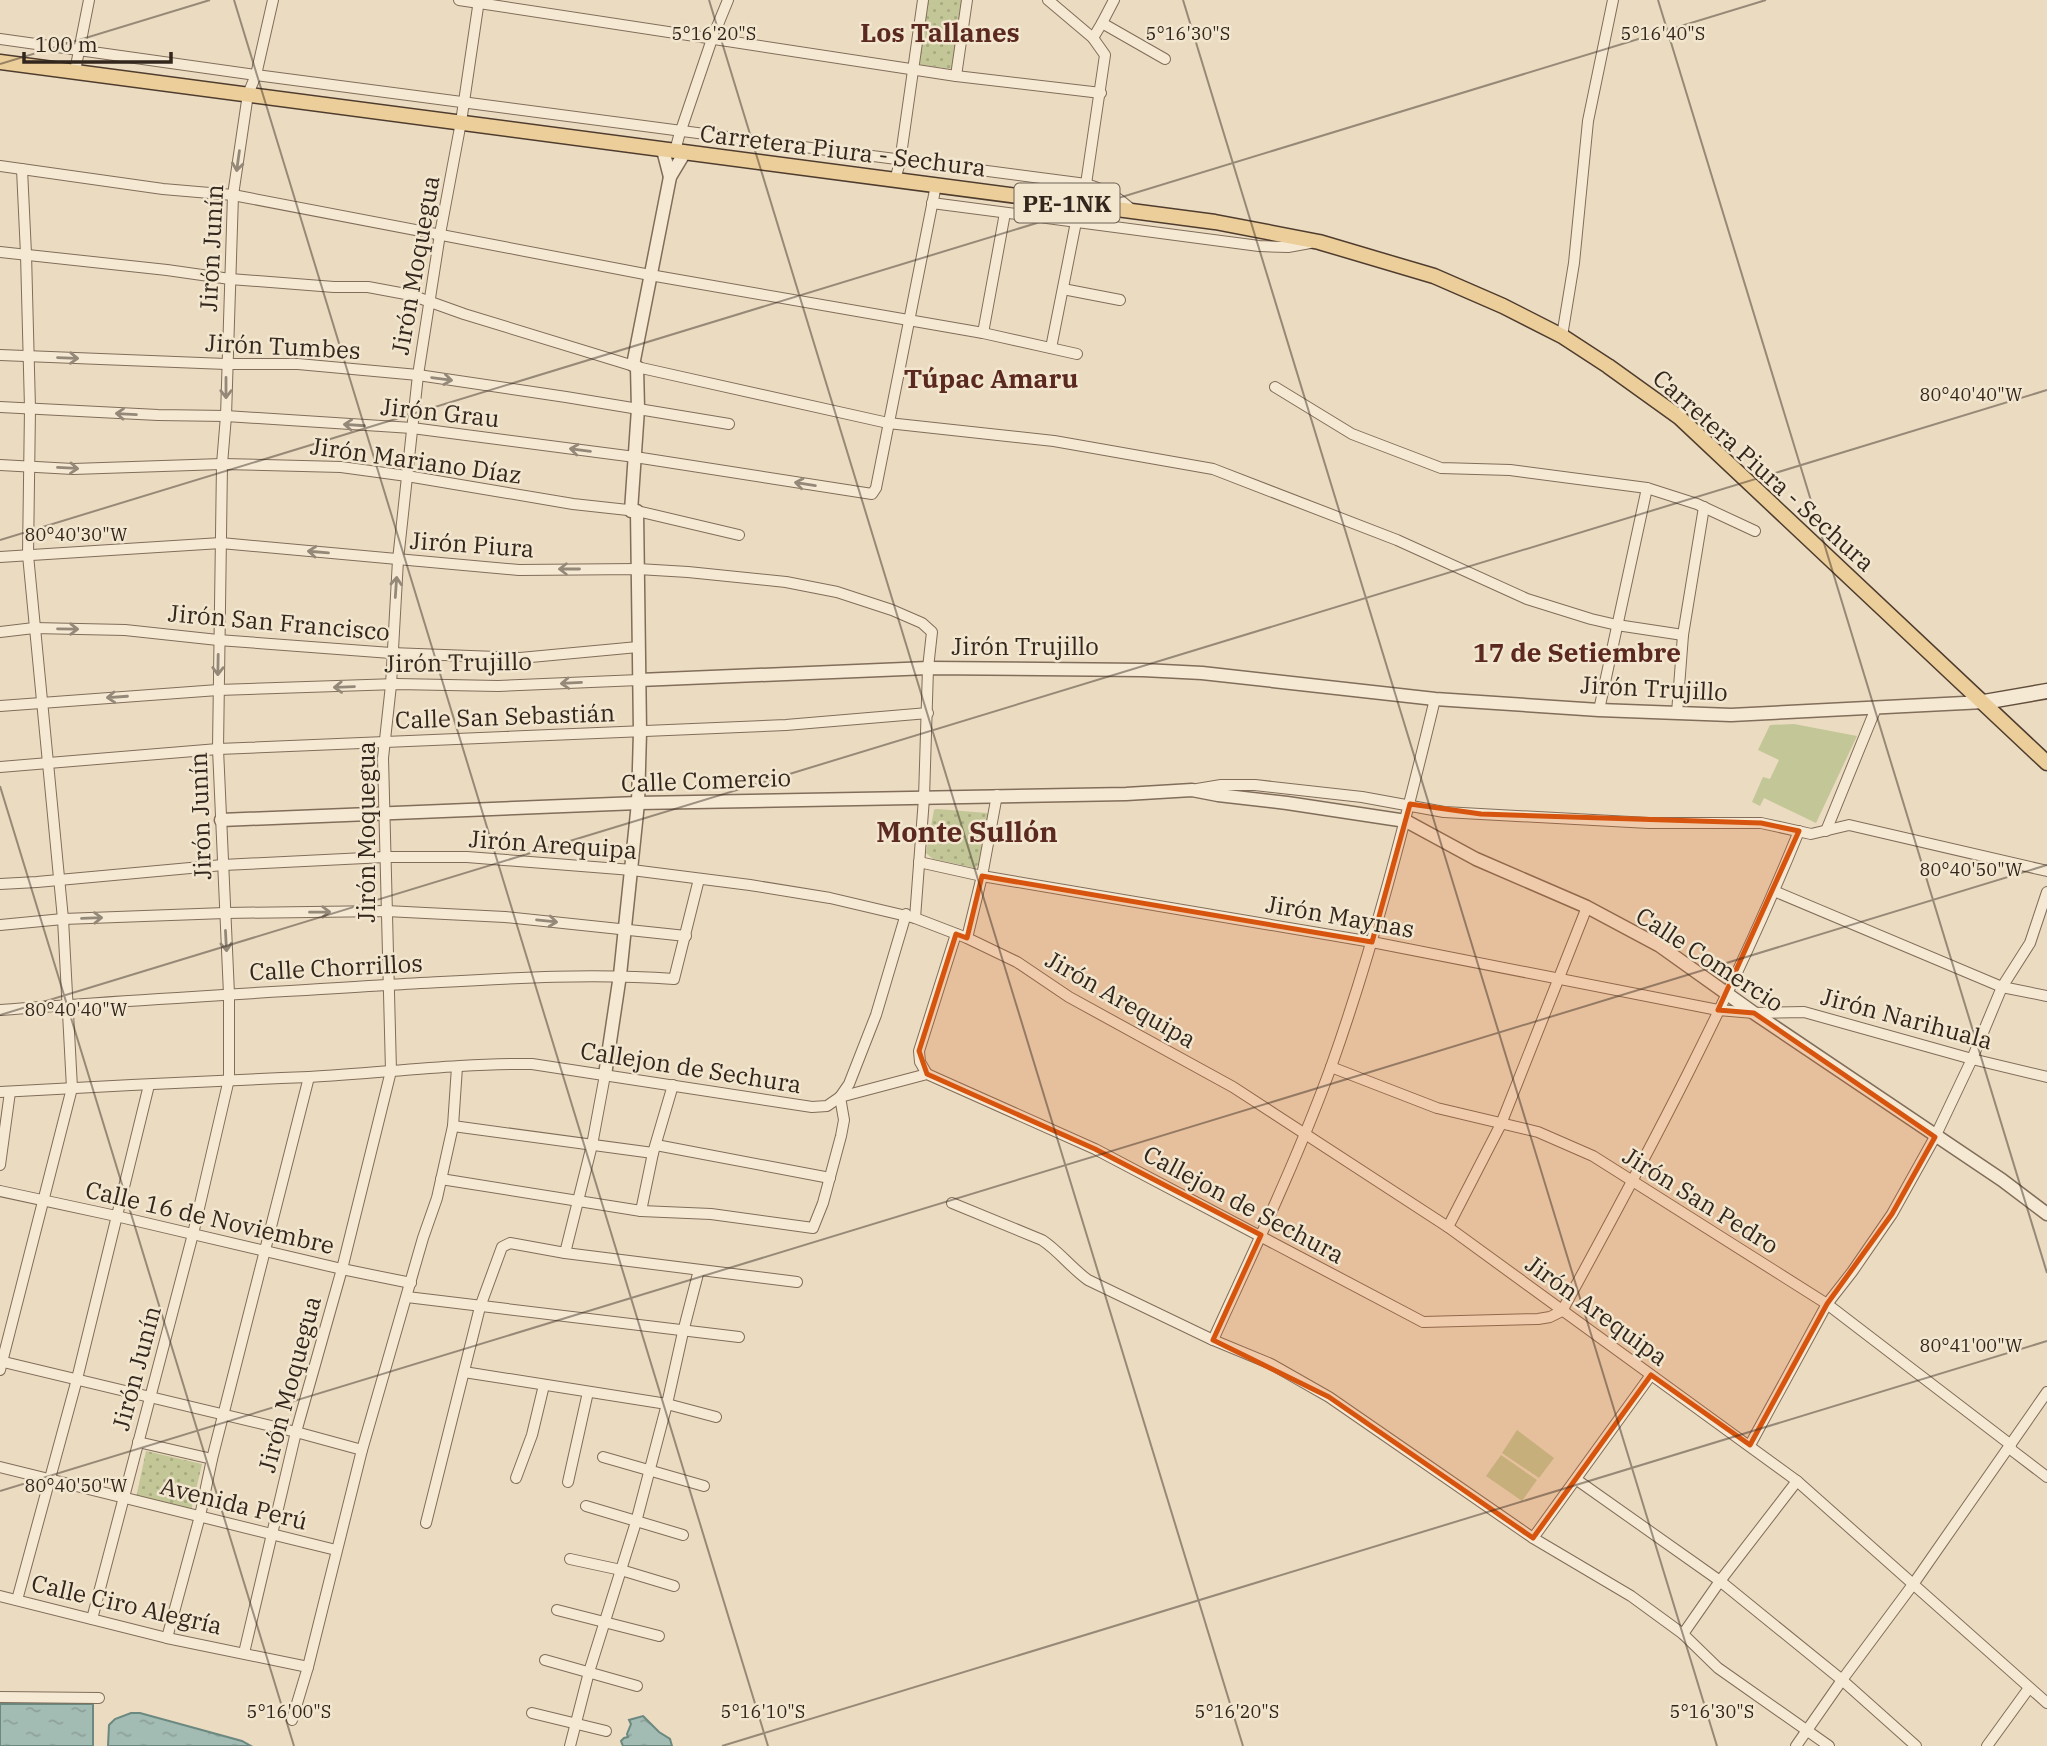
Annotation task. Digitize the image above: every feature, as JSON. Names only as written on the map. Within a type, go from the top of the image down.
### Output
[{"type":"main road","name":"Carretera Piura - Sechura","points":[[0,62],[1215,222],[1319,242],[1434,276],[1503,306],[1562,336],[1618,372],[1679,417],[2047,763]]},
{"type":"main road","name":"Jirón Trujillo","points":[[1984,702],[2047,691]]},
{"type":"street","points":[[75,71],[89,0]]},
{"type":"street","name":"Jirón Junín","points":[[92,1619],[193,1234],[229,1079],[229,994],[218,749],[218,640],[226,364],[233,195],[248,94],[256,75],[273,0]]},
{"type":"street","points":[[459,0],[956,76],[1101,93]]},
{"type":"street","points":[[565,1253],[592,1145],[605,1075],[620,975],[638,803],[638,569],[634,511],[638,409],[635,366],[674,151],[726,0]]},
{"type":"street","points":[[895,180],[923,0]]},
{"type":"street","points":[[956,76],[967,0]]},
{"type":"street","points":[[1048,0],[1093,37],[1105,55],[1086,184]]},
{"type":"street","points":[[1093,37],[1114,0]]},
{"type":"street","points":[[1562,336],[1574,264],[1588,121],[1613,0]]},
{"type":"street","name":"Jirón Moquegua","points":[[244,1653],[296,1432],[342,1269],[391,1072],[383,758],[391,685],[398,560],[418,375],[479,1]]},
{"type":"street","points":[[1102,23],[1165,60]]},
{"type":"street","points":[[0,39],[1086,184],[1116,196],[1134,212]]},
{"type":"street","points":[[670,177],[674,151]]},
{"type":"street","points":[[0,166],[163,189],[233,195],[650,275],[983,333],[1077,354]]},
{"type":"street","points":[[22,169],[31,466],[28,555],[63,919],[72,1088],[1,1364],[77,1379],[362,1450]]},
{"type":"street","points":[[888,423],[936,186]]},
{"type":"street","points":[[932,203],[1259,246],[1288,247],[1319,242]]},
{"type":"street","points":[[983,333],[1005,214]]},
{"type":"street","points":[[1051,348],[1076,222]]},
{"type":"street","points":[[0,253],[230,279],[368,287],[411,295],[476,318],[635,366],[888,423],[1054,441],[1213,469],[1397,540],[1527,600],[1591,620],[1684,635]]},
{"type":"street","points":[[1063,289],[1120,300]]},
{"type":"street","name":"Jirón Tumbes","points":[[0,355],[226,364],[298,364],[418,375],[729,424]]},
{"type":"street","points":[[1275,387],[1352,434],[1441,468],[1510,470],[1647,488],[1704,508],[1755,531]]},
{"type":"street","name":"Jirón Grau","points":[[0,407],[226,416],[412,428],[635,457],[872,494],[876,488],[888,423]]},
{"type":"street","name":"Jirón Mariano Díaz","points":[[0,465],[73,469],[222,464],[341,467],[573,504],[634,511],[739,535]]},
{"type":"street","points":[[1600,709],[1647,488]]},
{"type":"street","points":[[1677,713],[1684,635],[1704,508]]},
{"type":"street","name":"Jirón Piura","points":[[0,557],[221,543],[519,570],[638,569],[786,582],[837,592],[922,623],[932,632],[928,668]]},
{"type":"street","name":"Jirón San Francisco","points":[[0,632],[34,628],[125,630],[391,653],[520,658],[638,648]]},
{"type":"street","points":[[441,1179],[578,1202],[641,1210],[711,1213],[813,1228],[823,1203],[844,1120],[840,1097],[849,1084],[911,916],[924,798],[928,668]]},
{"type":"street","name":"Jirón Trujillo","points":[[0,706],[218,690],[397,684],[498,686],[928,668],[1202,673],[1435,699],[1677,713],[1766,715],[1984,702]]},
{"type":"street","points":[[1213,1340],[1261,1235],[1331,1066],[1372,942],[1406,821],[1435,699]]},
{"type":"street","points":[[1826,831],[1875,708]]},
{"type":"street","name":"Calle San Sebastián","points":[[0,767],[218,749],[640,732],[928,713]]},
{"type":"street","name":"Calle Comercio","points":[[221,820],[638,803],[1126,794],[1192,790],[1220,785],[1255,785],[1481,814],[1649,823],[1747,822],[1811,834],[1849,825],[2047,871]]},
{"type":"street","name":"Calle Comercio","points":[[1192,790],[1406,821],[1476,859],[1587,907],[1660,946],[1754,1013],[2002,1180],[2047,1214]]},
{"type":"street","points":[[967,939],[997,795]]},
{"type":"street","points":[[1562,1311],[1632,1182],[1727,992],[1799,831]]},
{"type":"street","name":"Jirón Arequipa","points":[[0,884],[223,865],[385,857],[467,858],[632,870],[830,898],[911,916],[956,934],[1017,962],[1069,997],[1233,1087],[1448,1227],[1797,1481],[2047,1703]]},
{"type":"street","name":"Jirón Maynas","points":[[919,862],[982,876],[1372,942],[1718,1010],[1754,1013]]},
{"type":"street","points":[[0,925],[63,919],[225,913],[386,911],[505,917],[686,936],[699,879]]},
{"type":"street","points":[[1774,891],[2001,987],[2047,996]]},
{"type":"street","points":[[1750,1445],[1827,1304],[1892,1214],[1935,1136],[1972,1059],[2001,987],[2030,943],[2047,892]]},
{"type":"street","points":[[1448,1227],[1501,1124],[1587,907]]},
{"type":"street","points":[[927,1074],[920,1062],[919,1051],[956,934]]},
{"type":"street","name":"Calle Chorrillos","points":[[0,1010],[525,977],[620,975],[674,979],[686,936]]},
{"type":"street","name":"Jirón Narihuala","points":[[1754,1013],[1804,1012],[2047,1077]]},
{"type":"street","name":"Callejon de Sechura","points":[[5,1092],[532,1064],[812,1107],[827,1105],[840,1097],[927,1074],[1095,1149],[1423,1322],[1538,1319],[1562,1311]]},
{"type":"street","points":[[292,1720],[308,1667],[362,1450],[441,1179],[453,1126],[457,1066]]},
{"type":"street","name":"Jirón San Pedro","points":[[1331,1066],[1437,1108],[1538,1132],[1592,1156],[1827,1304],[2047,1477]]},
{"type":"street","points":[[167,1638],[309,1077]]},
{"type":"street","points":[[641,1210],[654,1149],[673,1085]]},
{"type":"street","points":[[17,1600],[77,1379],[149,1086]]},
{"type":"street","points":[[0,1165],[5,1092]]},
{"type":"street","points":[[453,1126],[592,1145],[654,1149],[830,1178]]},
{"type":"street","name":"Calle 16 de Noviembre","points":[[0,1191],[411,1283]]},
{"type":"street","points":[[952,1203],[1042,1240],[1088,1280],[1270,1364],[1329,1397],[1533,1538],[1630,1596],[1683,1634],[1718,1668],[1829,1746]]},
{"type":"street","points":[[426,1522],[480,1307],[502,1247],[506,1244],[797,1282]]},
{"type":"street","points":[[570,1746],[589,1672],[636,1522],[699,1270]]},
{"type":"street","points":[[407,1297],[739,1337]]},
{"type":"street","points":[[464,1372],[667,1404],[716,1417]]},
{"type":"street","points":[[1533,1538],[1651,1375]]},
{"type":"street","points":[[516,1478],[532,1435],[544,1385]]},
{"type":"street","points":[[568,1482],[588,1392]]},
{"type":"street","points":[[1796,1746],[2047,1392]]},
{"type":"street","points":[[138,1442],[212,1459]]},
{"type":"street","points":[[603,1457],[704,1486]]},
{"type":"street","name":"Avenida Perú","points":[[0,1467],[336,1550]]},
{"type":"street","points":[[1577,1480],[1720,1581],[1842,1680],[1916,1746]]},
{"type":"street","points":[[1683,1634],[1797,1481]]},
{"type":"street","points":[[586,1506],[683,1535]]},
{"type":"street","points":[[570,1559],[621,1570],[674,1586]]},
{"type":"street","name":"Calle Ciro Alegría","points":[[0,1596],[167,1638],[308,1667]]},
{"type":"street","points":[[557,1611],[659,1636]]},
{"type":"street","points":[[545,1660],[637,1686]]},
{"type":"street","points":[[1987,1746],[2029,1688]]},
{"type":"street","points":[[0,1697],[99,1698]]},
{"type":"street","points":[[532,1713],[606,1731]]},
{"type":"highlighted area","points":[[1410,804],[1481,814],[1761,823],[1799,831],[1718,1010],[1754,1013],[1935,1137],[1892,1214],[1827,1304],[1750,1445],[1651,1375],[1533,1538],[1329,1397],[1213,1340],[1261,1235],[1095,1149],[927,1074],[919,1051],[956,934],[967,938],[982,876],[1372,942]]},
{"type":"green space","points":[[925,0],[963,0],[953,69],[916,64]]},
{"type":"green space","points":[[1794,724],[1857,736],[1816,823],[1764,798],[1760,806],[1752,802],[1763,777],[1770,779],[1779,760],[1758,750],[1770,725]]},
{"type":"green space","points":[[934,810],[987,813],[989,816],[981,861],[975,868],[933,859],[926,853]]},
{"type":"green space","points":[[1517,1430],[1554,1458],[1539,1478],[1502,1453]]},
{"type":"green space","points":[[146,1451],[202,1464],[191,1511],[136,1498]]},
{"type":"green space","points":[[1501,1455],[1537,1480],[1522,1501],[1486,1476]]},
{"type":"water","points":[[0,1704],[93,1704],[93,1746],[0,1746]]},
{"type":"water","points":[[131,1713],[140,1713],[242,1741],[251,1746],[108,1746],[109,1725],[115,1719]]},
{"type":"water","points":[[643,1716],[670,1739],[672,1746],[623,1746],[621,1741],[628,1737],[631,1724],[629,1720]]},
{"type":"district","name":"Los Tallanes","points":[[940,32]]},
{"type":"district","name":"Túpac Amaru","points":[[991,378]]},
{"type":"district","name":"17 de Setiembre","points":[[1577,652]]},
{"type":"district","name":"Monte Sullón","points":[[967,831]]}]
